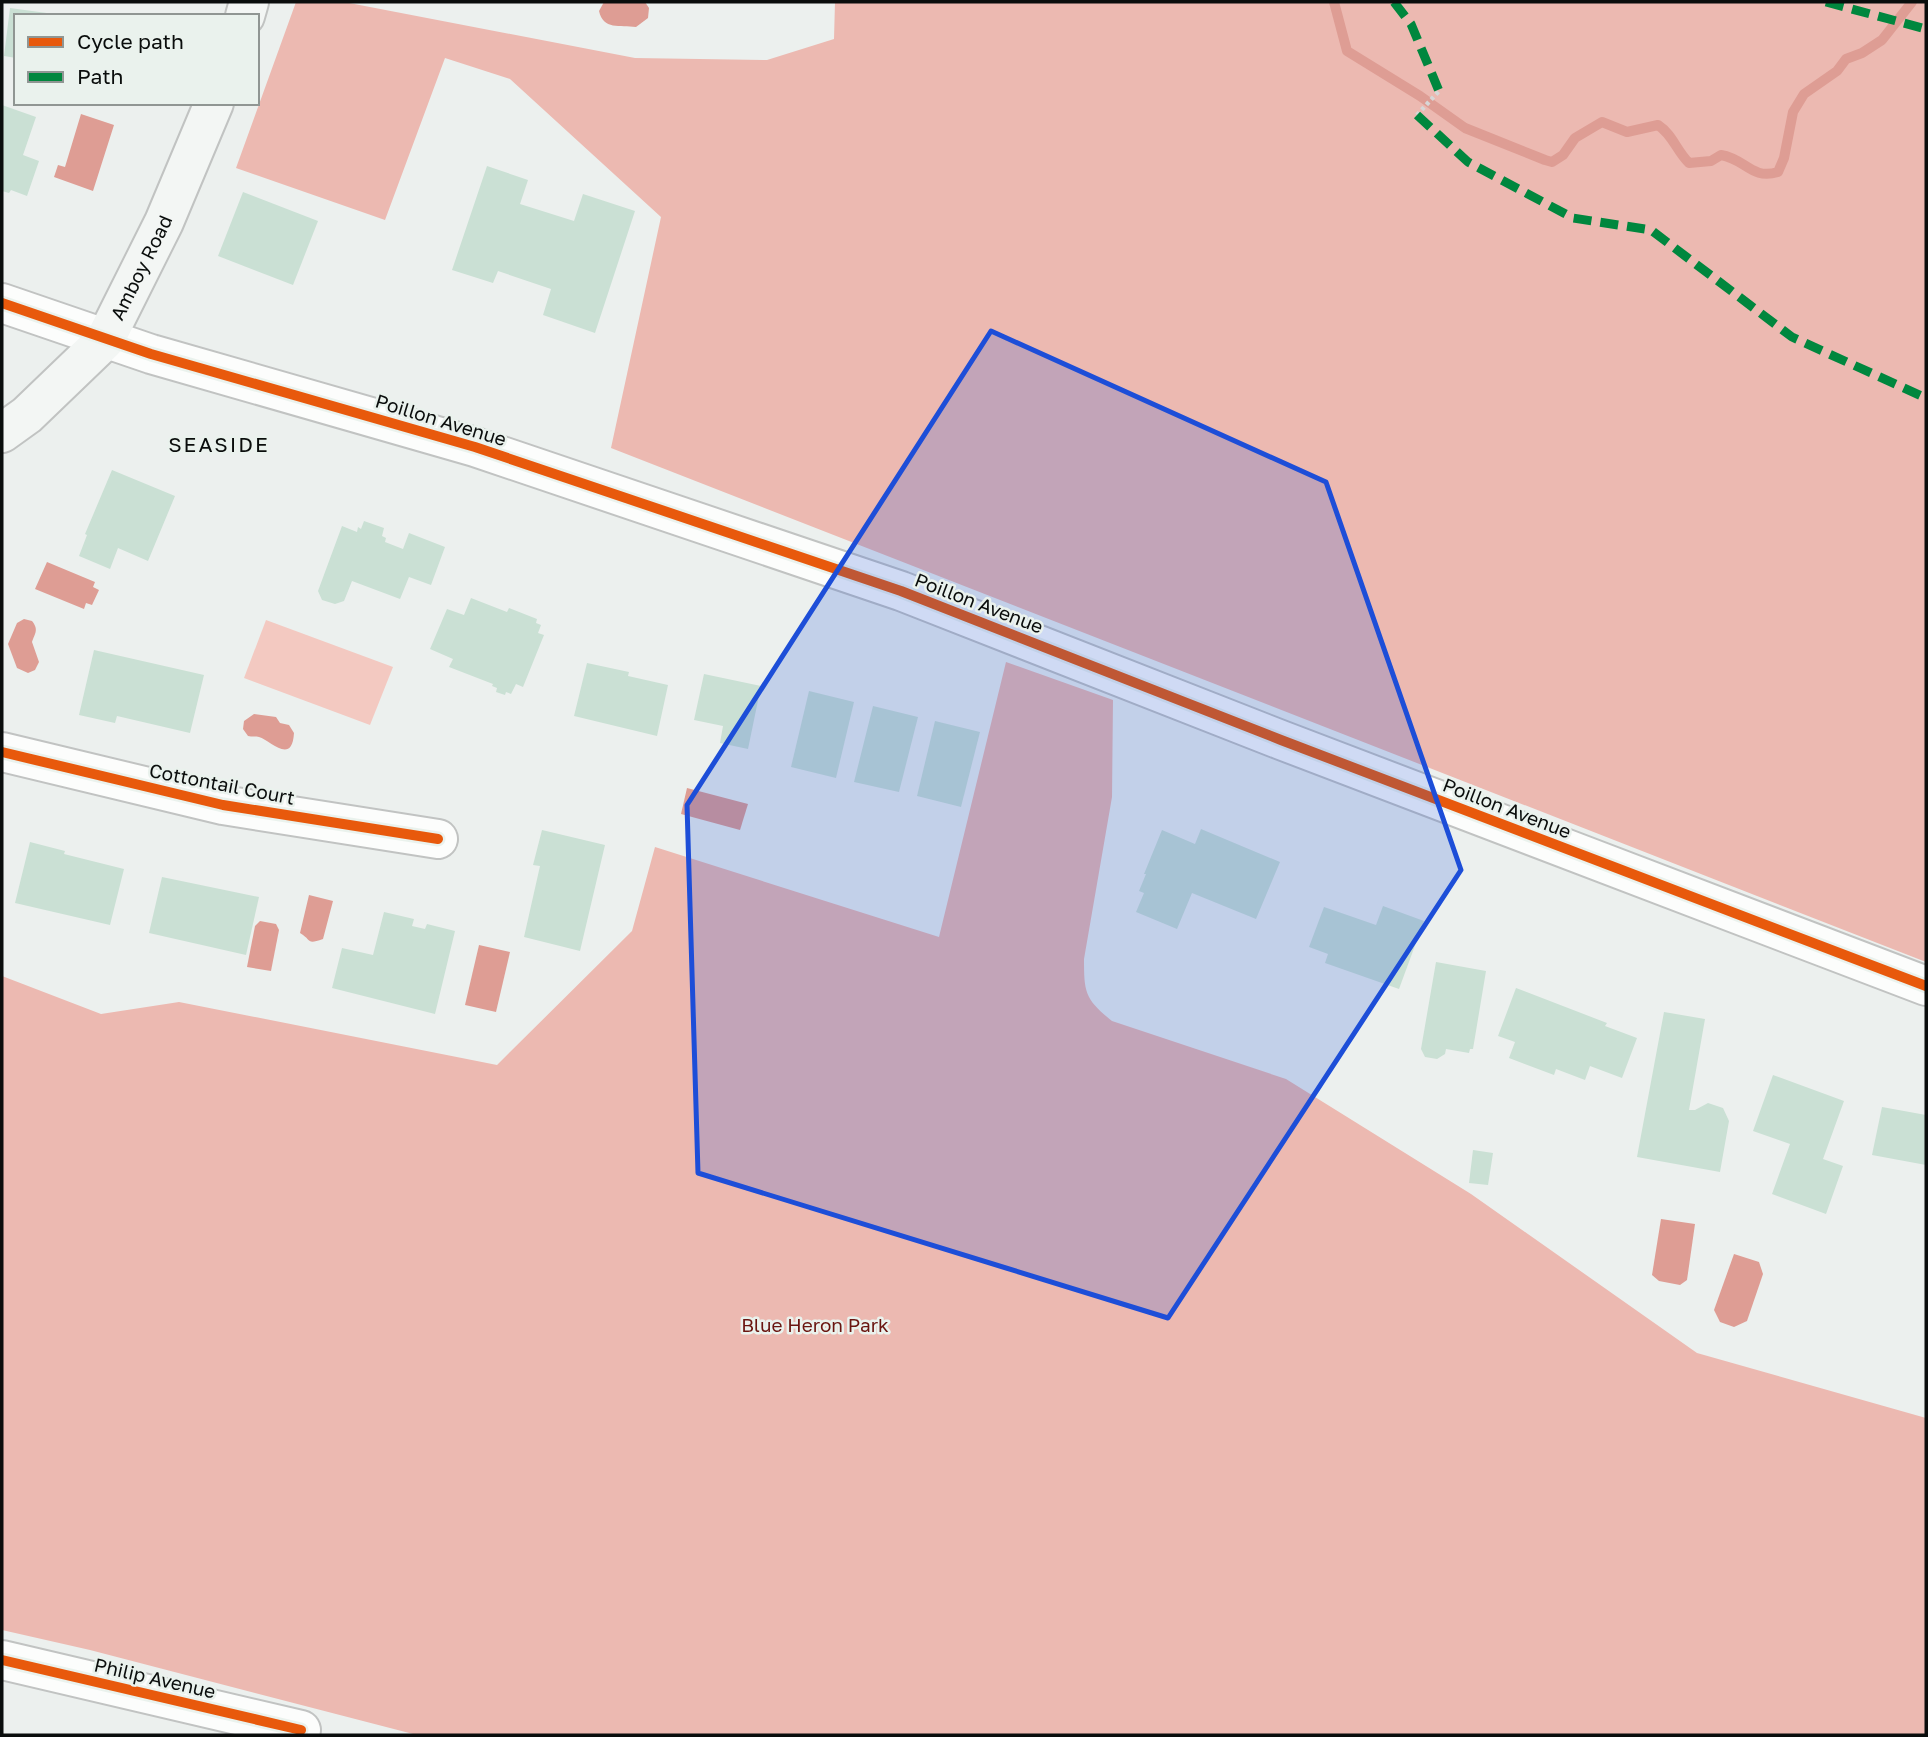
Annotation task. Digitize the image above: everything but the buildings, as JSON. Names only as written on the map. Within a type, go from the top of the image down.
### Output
[{"type":"main road","name":"Amboy Road","points":[[2,433],[27,415],[105,340],[164,222],[213,105]]},
{"type":"street","name":"Poillon Avenue","points":[[2,303],[105,340],[475,447],[901,591],[1281,740],[1926,986]]},
{"type":"street","name":"Cottontail Court","points":[[2,752],[223,805],[438,839]]},
{"type":"street","name":"Philip Avenue","points":[[2,1660],[301,1730]]},
{"type":"path","points":[[1417,115],[1439,91]]},
{"type":"highlighted area","points":[[991,331],[1326,482],[1461,870],[1168,1318],[698,1173],[687,805]]},
{"type":"shaded area","points":[[604,2],[645,2],[649,8],[648,18],[636,27],[608,24],[599,11]]},
{"type":"shaded area","points":[[81,114],[114,125],[93,191],[54,177],[58,165],[65,167]]},
{"type":"shaded area","points":[[47,562],[95,582],[93,587],[99,590],[92,605],[86,603],[84,609],[35,589]]},
{"type":"shaded area","points":[[24,619],[32,621],[35,627],[32,642],[39,662],[35,670],[28,673],[17,668],[8,644],[17,623]]},
{"type":"shaded area","points":[[266,620],[393,667],[370,725],[244,678]]},
{"type":"shaded area","points":[[254,714],[276,717],[280,723],[289,725],[294,733],[289,748],[285,750],[259,737],[248,736],[243,729],[244,721]]},
{"type":"shaded area","points":[[687,788],[748,804],[740,830],[681,814]]},
{"type":"shaded area","points":[[309,895],[333,901],[323,939],[314,942],[300,933]]},
{"type":"shaded area","points":[[260,921],[276,924],[279,930],[271,971],[247,967],[255,926]]},
{"type":"shaded area","points":[[479,945],[510,952],[496,1012],[465,1005]]},
{"type":"shaded area","points":[[1661,1219],[1695,1224],[1687,1280],[1680,1285],[1659,1281],[1652,1275]]},
{"type":"shaded area","points":[[1734,1254],[1759,1262],[1763,1274],[1747,1321],[1734,1327],[1720,1322],[1714,1310]]},
{"type":"green space","points":[[296,2],[344,2],[635,58],[767,60],[834,39],[835,2],[1926,2],[1926,962],[611,448],[661,217],[510,79],[445,58],[385,220],[236,168]]},
{"type":"green space","name":"Blue Heron Park","points":[[1006,662],[1113,700],[1112,797],[1084,959],[1088,995],[1096,1007],[1112,1021],[1286,1079],[1471,1194],[1697,1353],[1926,1418],[1926,1735],[417,1735],[90,1650],[2,1630],[2,976],[101,1014],[179,1002],[497,1065],[632,931],[655,847],[939,937]]},
{"type":"waterway","points":[[1334,2],[1347,51],[1420,96],[1465,128],[1545,160],[1552,162],[1563,155],[1575,138],[1602,122],[1627,132],[1658,125],[1689,163],[1711,161],[1721,155],[1737,160],[1755,171],[1769,174],[1778,172],[1784,158],[1793,112],[1804,94],[1837,71],[1846,59],[1862,53],[1882,40],[1912,2]]},
{"type":"marked path","points":[[1394,2],[1411,24],[1439,91]]},
{"type":"marked path","points":[[1826,2],[1926,29]]},
{"type":"marked path","points":[[1417,115],[1468,162],[1573,218],[1651,230],[1792,337],[1926,398]]},
{"type":"cycle path","points":[[2,303],[151,354],[475,447],[901,591],[1281,740],[1926,986]]},
{"type":"cycle path","points":[[2,752],[223,805],[438,839]]},
{"type":"cycle path","points":[[2,1660],[301,1730]]},
{"type":"district","name":"SEASIDE","points":[[219,445]]}]
